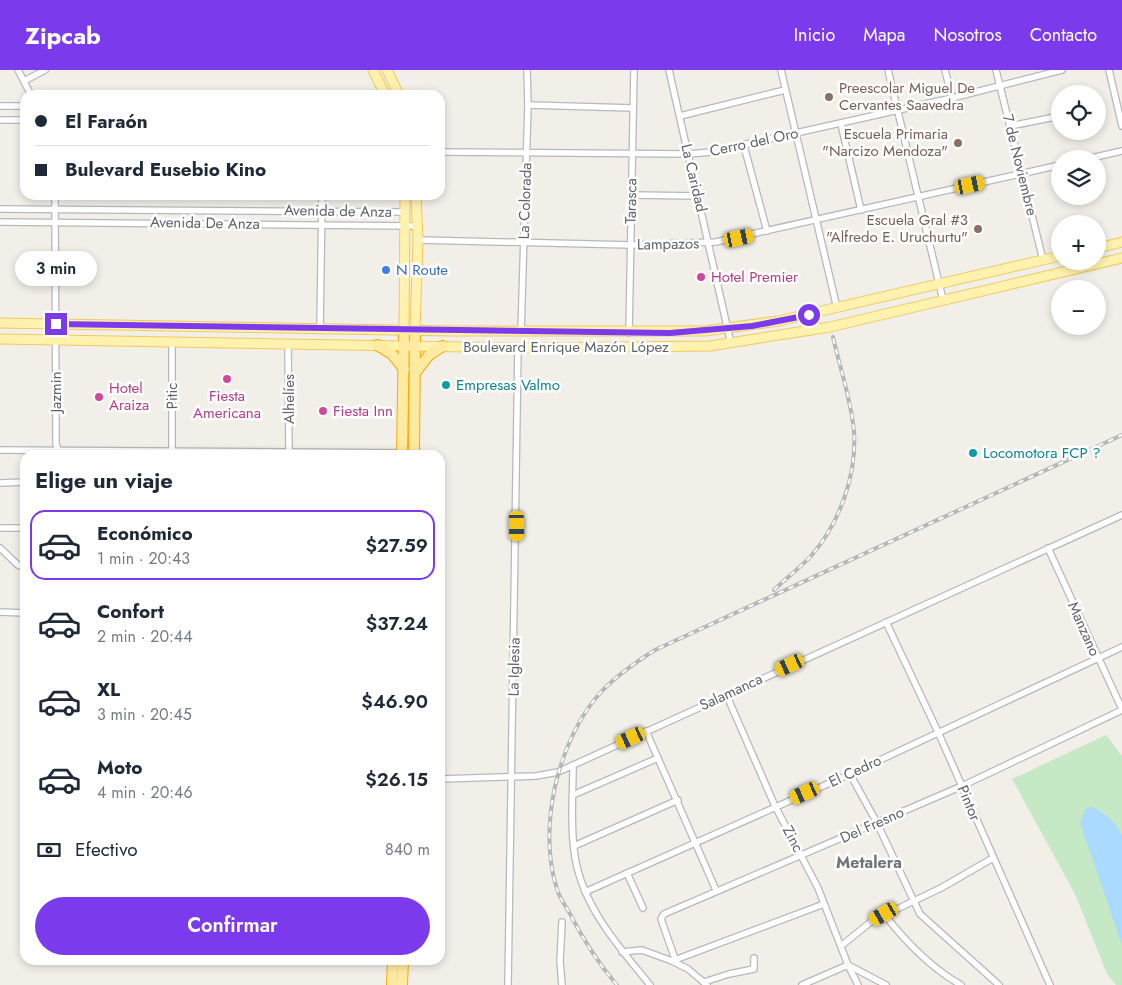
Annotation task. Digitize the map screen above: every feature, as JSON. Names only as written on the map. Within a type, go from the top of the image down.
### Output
[{"type":"highway","points":[[404,330],[414,373],[414,450]]},
{"type":"highway","points":[[402,450],[404,369],[409,345],[415,330]]},
{"type":"highway","points":[[377,345],[392,354],[404,369]]},
{"type":"highway","points":[[414,373],[424,361],[443,346]]},
{"type":"highway","points":[[392,985],[393,965]]},
{"type":"highway","points":[[402,985],[403,965]]},
{"type":"main road","points":[[373,70],[383,90]]},
{"type":"main road","points":[[388,70],[397,90]]},
{"type":"main road","points":[[405,200],[411,239],[418,240]]},
{"type":"main road","points":[[415,330],[418,240],[416,200]]},
{"type":"main road","points":[[404,330],[408,226]]},
{"type":"main road","points":[[1106,246],[1122,242]]},
{"type":"main road","name":"Boulevard Enrique Mazón López","points":[[0,323],[670,333],[778,322],[1051,258]]},
{"type":"main road","name":"Boulevard Enrique Mazón López","points":[[0,339],[518,348],[680,347],[731,344],[830,327],[1122,258]]},
{"type":"street","points":[[18,70],[28,90]]},
{"type":"street","points":[[24,81],[45,70]]},
{"type":"street","name":"La Colorada","points":[[521,332],[527,151],[527,70]]},
{"type":"street","name":"Tarasca","points":[[629,332],[634,70]]},
{"type":"street","name":"La Caridad","points":[[669,70],[731,344]]},
{"type":"street","points":[[781,70],[837,308]]},
{"type":"street","points":[[888,70],[944,300]]},
{"type":"street","points":[[945,70],[952,98]]},
{"type":"street","name":"7 de Noviembre","points":[[996,70],[1043,260]]},
{"type":"street","name":"Cerro del Oro","points":[[445,152],[527,151],[689,154],[744,146],[952,98],[1060,70]]},
{"type":"street","points":[[1109,70],[1120,103],[1122,126]]},
{"type":"street","points":[[680,116],[785,90]]},
{"type":"street","points":[[0,106],[20,106]]},
{"type":"street","points":[[528,106],[633,108]]},
{"type":"street","points":[[1010,126],[1051,118]]},
{"type":"street","points":[[0,120],[20,120]]},
{"type":"street","points":[[841,124],[861,210]]},
{"type":"street","points":[[744,146],[767,231]]},
{"type":"street","points":[[1106,155],[1122,151]]},
{"type":"street","name":"Lampazos","points":[[418,240],[631,244],[709,243],[815,221],[1051,167]]},
{"type":"street","points":[[631,195],[699,196]]},
{"type":"street","name":"Jazmin","points":[[55,200],[56,444],[59,450]]},
{"type":"street","points":[[320,329],[322,200]]},
{"type":"street","name":"Avenida de Anza","points":[[0,209],[406,212]]},
{"type":"street","points":[[175,209],[175,222]]},
{"type":"street","points":[[361,211],[361,224]]},
{"type":"street","name":"Avenida De Anza","points":[[0,222],[175,222],[408,226]]},
{"type":"street","name":"Pitic","points":[[172,341],[172,450]]},
{"type":"street","name":"Alhelíes","points":[[288,343],[289,450]]},
{"type":"street","name":"La Iglesia","points":[[508,985],[518,348]]},
{"type":"street","points":[[52,450],[56,444]]},
{"type":"street","points":[[0,450],[20,451]]},
{"type":"street","points":[[0,483],[20,482]]},
{"type":"street","name":"Salamanca","points":[[445,779],[545,775],[573,765],[1122,515]]},
{"type":"street","points":[[0,528],[20,528]]},
{"type":"street","points":[[0,548],[20,566]]},
{"type":"street","name":"Manzano","points":[[1048,548],[1122,710]]},
{"type":"street","points":[[0,612],[20,613]]},
{"type":"street","name":"Pintor","points":[[886,622],[938,732],[1050,985]]},
{"type":"street","name":"El Cedro","points":[[586,892],[850,774],[1122,647]]},
{"type":"street","name":"Zinc","points":[[726,694],[775,806],[824,904],[858,985]]},
{"type":"street","name":"Del Fresno","points":[[673,960],[661,916],[716,890],[801,856],[962,786],[1122,710]]},
{"type":"street","points":[[646,732],[678,800],[716,890]]},
{"type":"street","points":[[573,795],[658,758]]},
{"type":"street","points":[[573,765],[574,846],[578,870],[586,892],[608,933],[650,985]]},
{"type":"street","points":[[850,774],[877,823],[913,901],[924,918],[999,985]]},
{"type":"street","points":[[574,846],[678,800]]},
{"type":"street","points":[[841,946],[884,914],[913,901],[993,858]]},
{"type":"street","points":[[627,873],[643,908]]},
{"type":"street","points":[[673,960],[824,904]]},
{"type":"street","points":[[884,914],[904,938],[935,966],[961,985]]},
{"type":"street","points":[[562,922],[560,961],[562,985]]},
{"type":"street","points":[[622,952],[642,950],[673,960],[688,969],[706,984],[729,974],[754,969],[754,958]]},
{"type":"street","points":[[802,985],[848,965],[886,985]]},
{"type":"green space","points":[[1106,735],[1122,756],[1122,985],[1116,985],[1107,974],[1075,894],[1012,779]]},
{"type":"water","points":[[1091,807],[1101,811],[1110,818],[1122,836],[1122,945],[1080,823],[1085,809]]},
{"type":"railway","points":[[774,590],[811,556],[830,529],[844,497],[853,464],[853,419],[833,337]]},
{"type":"railway","points":[[617,985],[591,950],[559,895],[551,865],[549,839],[555,785],[563,759],[573,734],[586,711],[601,692],[613,680],[655,650],[1122,435]]},
{"type":"place","name":"Preescolar Miguel De Cervantes Saavedra","points":[[829,97]]},
{"type":"place","name":"Escuela Primaria \"Narcizo Mendoza\"","points":[[958,143]]},
{"type":"place","name":"Escuela Gral #3 \"Alfredo E. Uruchurtu\"","points":[[978,229]]},
{"type":"place","name":"N Route","points":[[386,270]]},
{"type":"place","name":"Hotel Premier","points":[[701,277]]},
{"type":"place","name":"Fiesta Americana","points":[[227,379]]},
{"type":"place","name":"Empresas Valmo","points":[[446,385]]},
{"type":"place","name":"Hotel Araiza","points":[[99,397]]},
{"type":"place","name":"Fiesta Inn","points":[[323,411]]},
{"type":"place","name":"Locomotora FCP ?","points":[[973,453]]},
{"type":"district","name":"Metalera","points":[[869,862]]},
{"type":"route","points":[[56,324],[670,333],[752,326],[809,315]]}]
